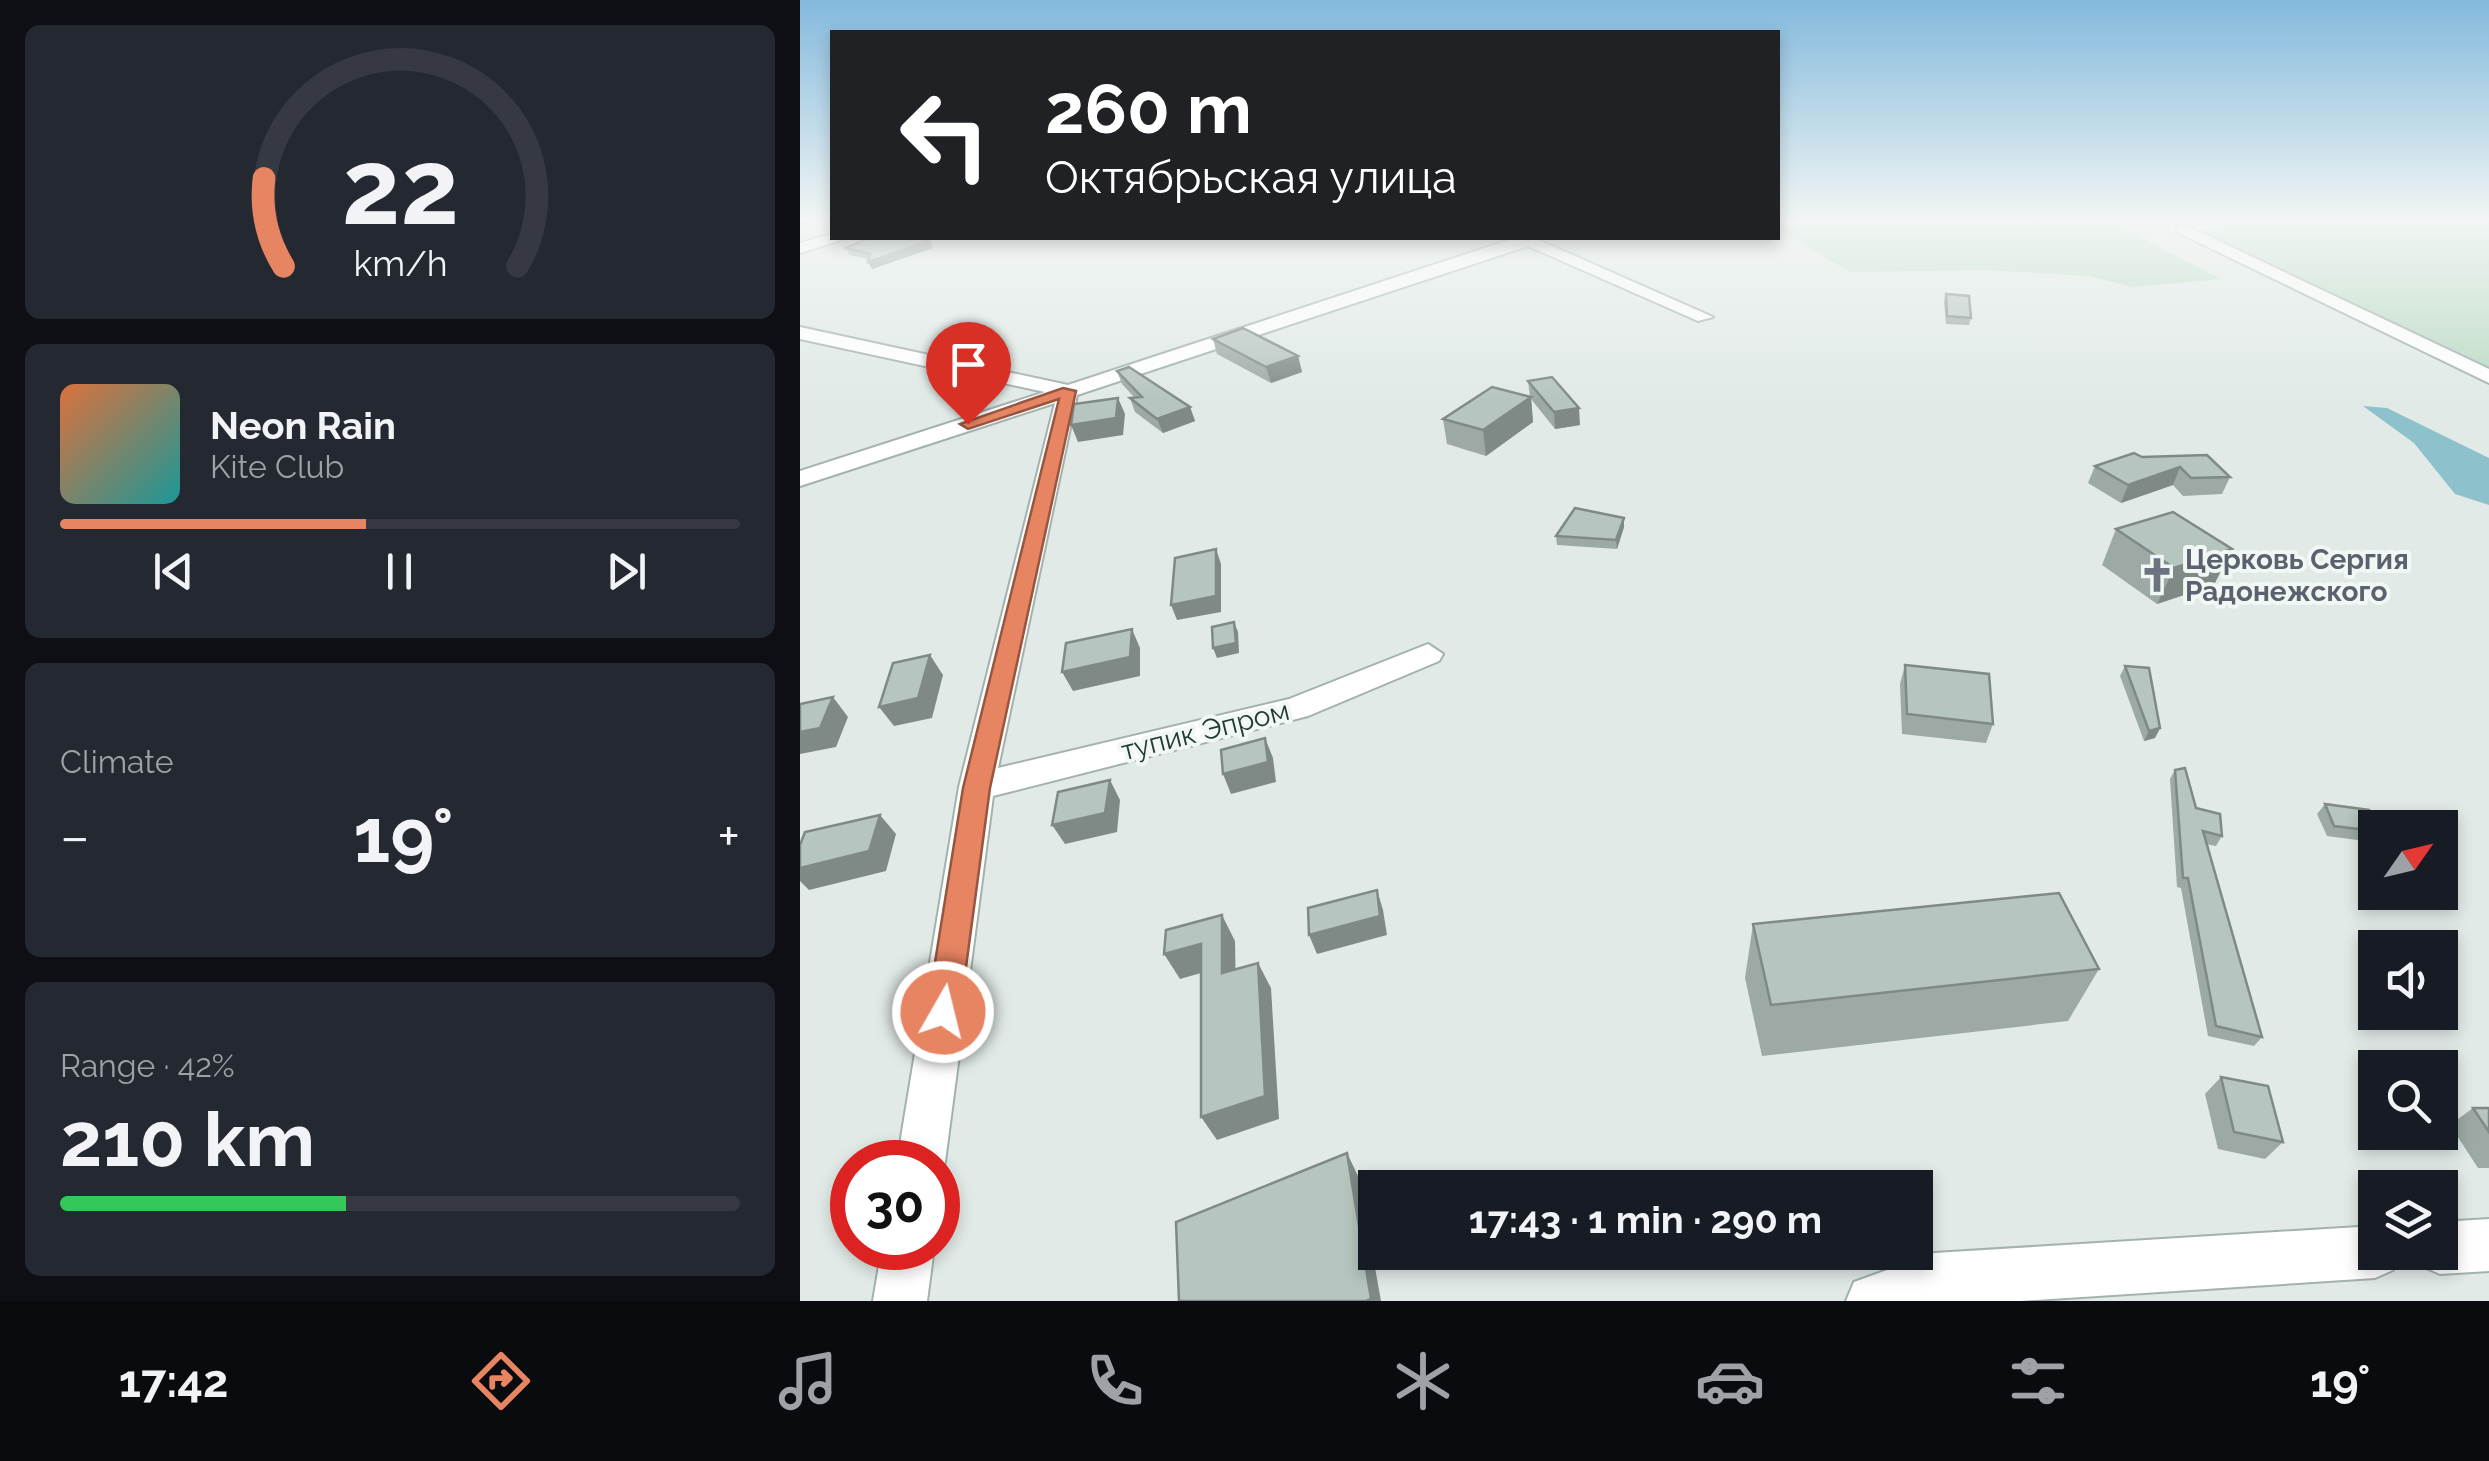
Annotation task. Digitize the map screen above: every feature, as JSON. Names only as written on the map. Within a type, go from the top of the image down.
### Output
[{"type":"street","points":[[800,480],[1403,280]]},
{"type":"street","points":[[1619,280],[1704,317]]},
{"type":"street","points":[[2289,280],[2489,377]]},
{"type":"street","points":[[800,332],[1068,391]]},
{"type":"street","points":[[924,1140],[977,788],[1068,391]]},
{"type":"street","name":"тупик Эпром","points":[[977,788],[1297,708],[1428,654]]},
{"type":"street","points":[[2458,1247],[2489,1245]]},
{"type":"street","points":[[1874,1301],[1934,1280],[2358,1253]]},
{"type":"street","points":[[900,1301],[905,1270]]},
{"type":"green space","points":[[2104,280],[2212,280],[2132,287]]},
{"type":"green space","points":[[2297,280],[2489,280],[2489,372]]},
{"type":"water","points":[[2363,406],[2387,408],[2489,458],[2489,505],[2455,494],[2414,443]]},
{"type":"building","points":[[1946,294],[1969,296],[1971,318],[1947,316]]},
{"type":"building","points":[[1243,328],[1298,356],[1266,367],[1213,339]]},
{"type":"building","points":[[1129,367],[1190,407],[1157,419],[1130,398],[1142,397],[1117,371]]},
{"type":"building","points":[[1552,377],[1579,408],[1554,412],[1528,381]]},
{"type":"building","points":[[1492,387],[1531,397],[1483,430],[1443,419]]},
{"type":"building","points":[[1118,398],[1116,418],[1071,425],[1074,404]]},
{"type":"building","points":[[2134,453],[2142,457],[2207,455],[2230,477],[2191,478],[2180,467],[2128,485],[2095,466]]},
{"type":"building","points":[[1575,508],[1624,518],[1616,540],[1556,536]]},
{"type":"building","points":[[2173,512],[2232,549],[2174,568],[2116,529]]},
{"type":"building","points":[[1216,549],[1216,596],[1171,605],[1175,558]]},
{"type":"building","points":[[1234,622],[1236,643],[1213,648],[1212,627]]},
{"type":"building","points":[[1132,629],[1130,657],[1062,672],[1066,643]]},
{"type":"building","points":[[930,655],[918,698],[879,707],[893,663]]},
{"type":"building","points":[[1905,665],[1989,674],[1993,724],[1907,714]]},
{"type":"building","points":[[2125,666],[2149,668],[2160,728],[2149,731]]},
{"type":"building","points":[[833,697],[820,728],[800,732],[800,704]]},
{"type":"building","points":[[1265,738],[1268,762],[1223,774],[1221,750]]},
{"type":"building","points":[[2185,768],[2196,808],[2220,814],[2222,836],[2203,831],[2262,1037],[2216,1026],[2188,878],[2183,878],[2175,770]]},
{"type":"building","points":[[1110,780],[1105,813],[1052,825],[1058,792]]},
{"type":"building","points":[[2325,804],[2369,810],[2358,810],[2358,829],[2334,826]]},
{"type":"building","points":[[880,815],[869,851],[800,868],[800,845],[805,832]]},
{"type":"building","points":[[1377,890],[1380,916],[1309,935],[1308,908]]},
{"type":"building","points":[[2059,893],[2099,969],[1771,1005],[1753,924]]},
{"type":"building","points":[[1222,915],[1222,973],[1258,963],[1265,1096],[1201,1117],[1201,944],[1164,954],[1166,930]]},
{"type":"building","points":[[2221,1077],[2268,1086],[2283,1142],[2234,1132]]},
{"type":"building","points":[[2473,1108],[2489,1108],[2489,1132]]},
{"type":"building","points":[[1347,1153],[1358,1220],[1358,1270],[1366,1270],[1371,1299],[1179,1301],[1176,1222]]},
{"type":"place","name":"Церковь Сергия Радонежского","points":[[2157,575]]},
{"type":"route","points":[[943,1012],[977,788],[1068,391],[968,424]]}]
